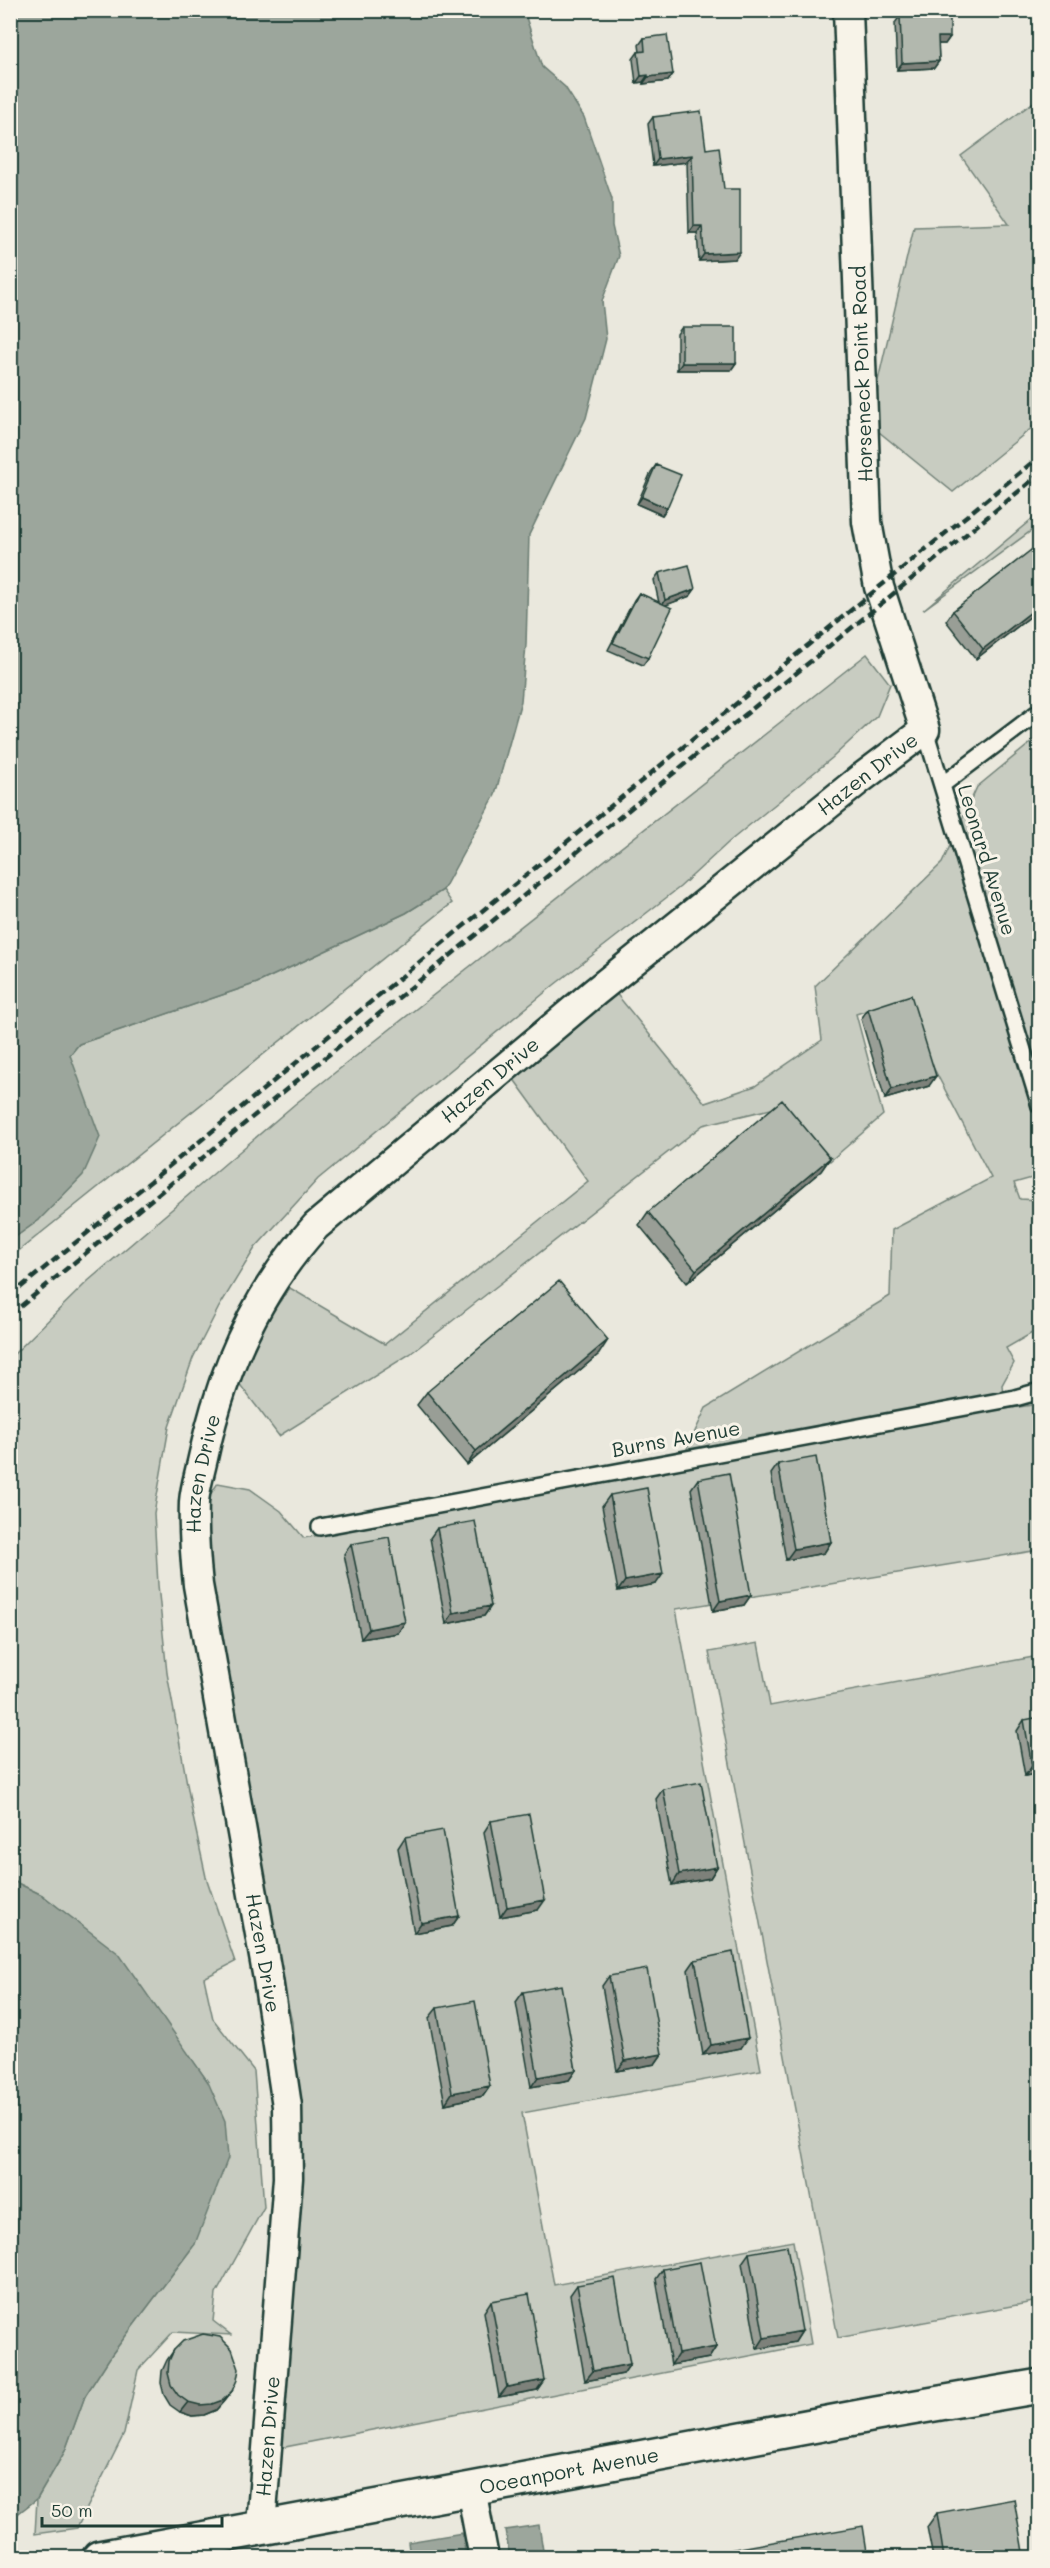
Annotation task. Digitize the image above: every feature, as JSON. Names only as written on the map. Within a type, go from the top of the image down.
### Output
[{"type":"main road","name":"Oceanport Avenue","points":[[99,2558],[176,2545],[261,2526],[308,2520],[876,2414],[1040,2386]]},
{"type":"street","name":"Horseneck Point Road","points":[[848,10],[867,522],[879,587],[925,730]]},
{"type":"street","name":"Hazen Drive","points":[[261,2526],[288,2178],[287,2106],[268,1979],[198,1585],[194,1542],[194,1500],[210,1425],[228,1372],[242,1335],[268,1289],[299,1245],[335,1209],[595,992],[860,779],[925,730]]},
{"type":"street","points":[[471,2489],[484,2558]]},
{"type":"lane","points":[[942,785],[1040,711]]},
{"type":"lane","name":"Leonard Avenue","points":[[925,730],[1040,1106]]},
{"type":"lane","name":"Burns Avenue","points":[[320,1527],[1015,1398],[1040,1391]]},
{"type":"shaded area","points":[[11,10],[524,11],[542,67],[565,87],[584,117],[612,199],[612,226],[619,256],[602,301],[606,339],[586,418],[529,535],[526,645],[521,701],[495,795],[443,890],[406,913],[257,983],[79,1044],[70,1055],[100,1137],[83,1175],[39,1220],[11,1240]]},
{"type":"shaded area","points":[[1039,98],[1039,422],[953,492],[868,423],[914,227],[1009,224],[961,156]]},
{"type":"shaded area","points":[[1039,513],[1039,525],[923,610]]},
{"type":"shaded area","points":[[867,654],[890,684],[877,716],[832,758],[730,841],[680,887],[554,985],[318,1179],[255,1248],[219,1307],[193,1358],[169,1427],[154,1513],[158,1585],[167,1673],[193,1817],[206,1877],[235,1962],[204,1978],[213,2019],[254,2071],[264,2207],[216,2294],[213,2321],[231,2335],[173,2332],[138,2370],[124,2434],[77,2528],[35,2534],[37,2499],[65,2451],[85,2396],[112,2354],[195,2244],[208,2082],[167,2025],[62,1911],[42,1895],[11,1880],[11,1357],[88,1281],[295,1104]]},
{"type":"shaded area","points":[[1039,736],[1039,1176],[1014,1183],[1020,1199],[1039,1200],[1039,1329],[1006,1348],[1014,1363],[1002,1385],[1005,1409],[1039,1404],[1039,1550],[676,1609],[761,2070],[522,2113],[554,2285],[793,2241],[811,2344],[280,2448],[301,2178],[292,2022],[279,1965],[207,1567],[203,1505],[218,1483],[250,1489],[281,1511],[304,1538],[677,1470],[706,1408],[890,1296],[892,1230],[991,1178],[919,1040],[905,998],[856,1014],[883,1115],[830,1161],[779,1107],[703,1125],[410,1354],[279,1436],[238,1382],[257,1332],[290,1288],[385,1344],[588,1181],[513,1078],[615,992],[705,1103],[755,1086],[822,1040],[815,986],[942,863],[977,787]]},
{"type":"shaded area","points":[[443,890],[452,903],[11,1257],[11,1240],[39,1220],[70,1055],[79,1044],[257,983],[406,913]]},
{"type":"shaded area","points":[[758,1643],[770,1706],[1039,1656],[1039,2301],[838,2338],[709,1652]]},
{"type":"shaded area","points":[[11,1880],[42,1895],[119,1954],[208,2082],[225,2121],[228,2158],[195,2244],[112,2354],[85,2396],[65,2451],[37,2499],[11,2519]]},
{"type":"shaded area","points":[[539,2525],[544,2557],[510,2557],[505,2530]]},
{"type":"shaded area","points":[[462,2533],[466,2557],[410,2557],[408,2542]]},
{"type":"building","points":[[930,14],[937,18],[950,18],[950,37],[938,37],[939,61],[902,63],[900,16]]},
{"type":"building","points":[[667,35],[673,74],[641,76],[638,52],[645,51],[644,38]]},
{"type":"building","points":[[701,111],[706,149],[719,147],[724,189],[740,189],[740,252],[704,254],[702,226],[694,226],[692,155],[658,159],[653,117]]},
{"type":"building","points":[[682,327],[736,327],[736,363],[682,363]]},
{"type":"building","points":[[656,465],[681,475],[667,508],[642,497]]},
{"type":"building","points":[[1040,543],[1040,605],[983,649],[953,611]]},
{"type":"building","points":[[689,565],[695,589],[665,600],[659,573]]},
{"type":"building","points":[[639,593],[672,608],[648,658],[613,643]]},
{"type":"building","points":[[911,995],[936,1076],[892,1089],[868,1009]]},
{"type":"building","points":[[782,1100],[830,1158],[696,1270],[648,1212]]},
{"type":"building","points":[[559,1281],[608,1340],[476,1451],[427,1392]]},
{"type":"building","points":[[816,1457],[831,1542],[794,1549],[778,1464]]},
{"type":"building","points":[[729,1473],[751,1595],[720,1601],[698,1479]]},
{"type":"building","points":[[647,1488],[663,1574],[625,1581],[610,1495]]},
{"type":"building","points":[[475,1521],[491,1606],[453,1613],[437,1528]]},
{"type":"building","points":[[389,1537],[405,1622],[369,1629],[351,1544]]},
{"type":"building","points":[[1040,1717],[1040,1764],[1032,1766],[1024,1720]]},
{"type":"building","points":[[701,1782],[717,1867],[679,1874],[663,1789]]},
{"type":"building","points":[[529,1814],[545,1900],[507,1907],[491,1821]]},
{"type":"building","points":[[443,1830],[459,1916],[421,1923],[405,1837]]},
{"type":"building","points":[[733,1952],[748,2038],[711,2045],[695,1960]]},
{"type":"building","points":[[647,1969],[662,2054],[625,2061],[609,1976]]},
{"type":"building","points":[[561,1985],[576,2070],[538,2077],[523,1992]]},
{"type":"building","points":[[475,2001],[490,2086],[452,2093],[437,2008]]},
{"type":"building","points":[[787,2246],[802,2331],[764,2338],[749,2253]]},
{"type":"building","points":[[700,2262],[716,2347],[678,2354],[663,2269]]},
{"type":"building","points":[[615,2278],[630,2364],[593,2371],[577,2285]]},
{"type":"building","points":[[529,2294],[544,2380],[507,2387],[491,2301]]},
{"type":"building","points":[[203,2334],[220,2337],[232,2349],[239,2369],[232,2391],[223,2400],[200,2405],[188,2402],[178,2395],[171,2385],[168,2373],[169,2361],[174,2350],[183,2341]]},
{"type":"building","points":[[1014,2499],[1024,2558],[944,2558],[937,2513]]},
{"type":"building","points":[[863,2526],[868,2558],[684,2558]]},
{"type":"railway","points":[[10,1296],[1040,456]]},
{"type":"railway","points":[[10,1315],[1040,474]]}]
